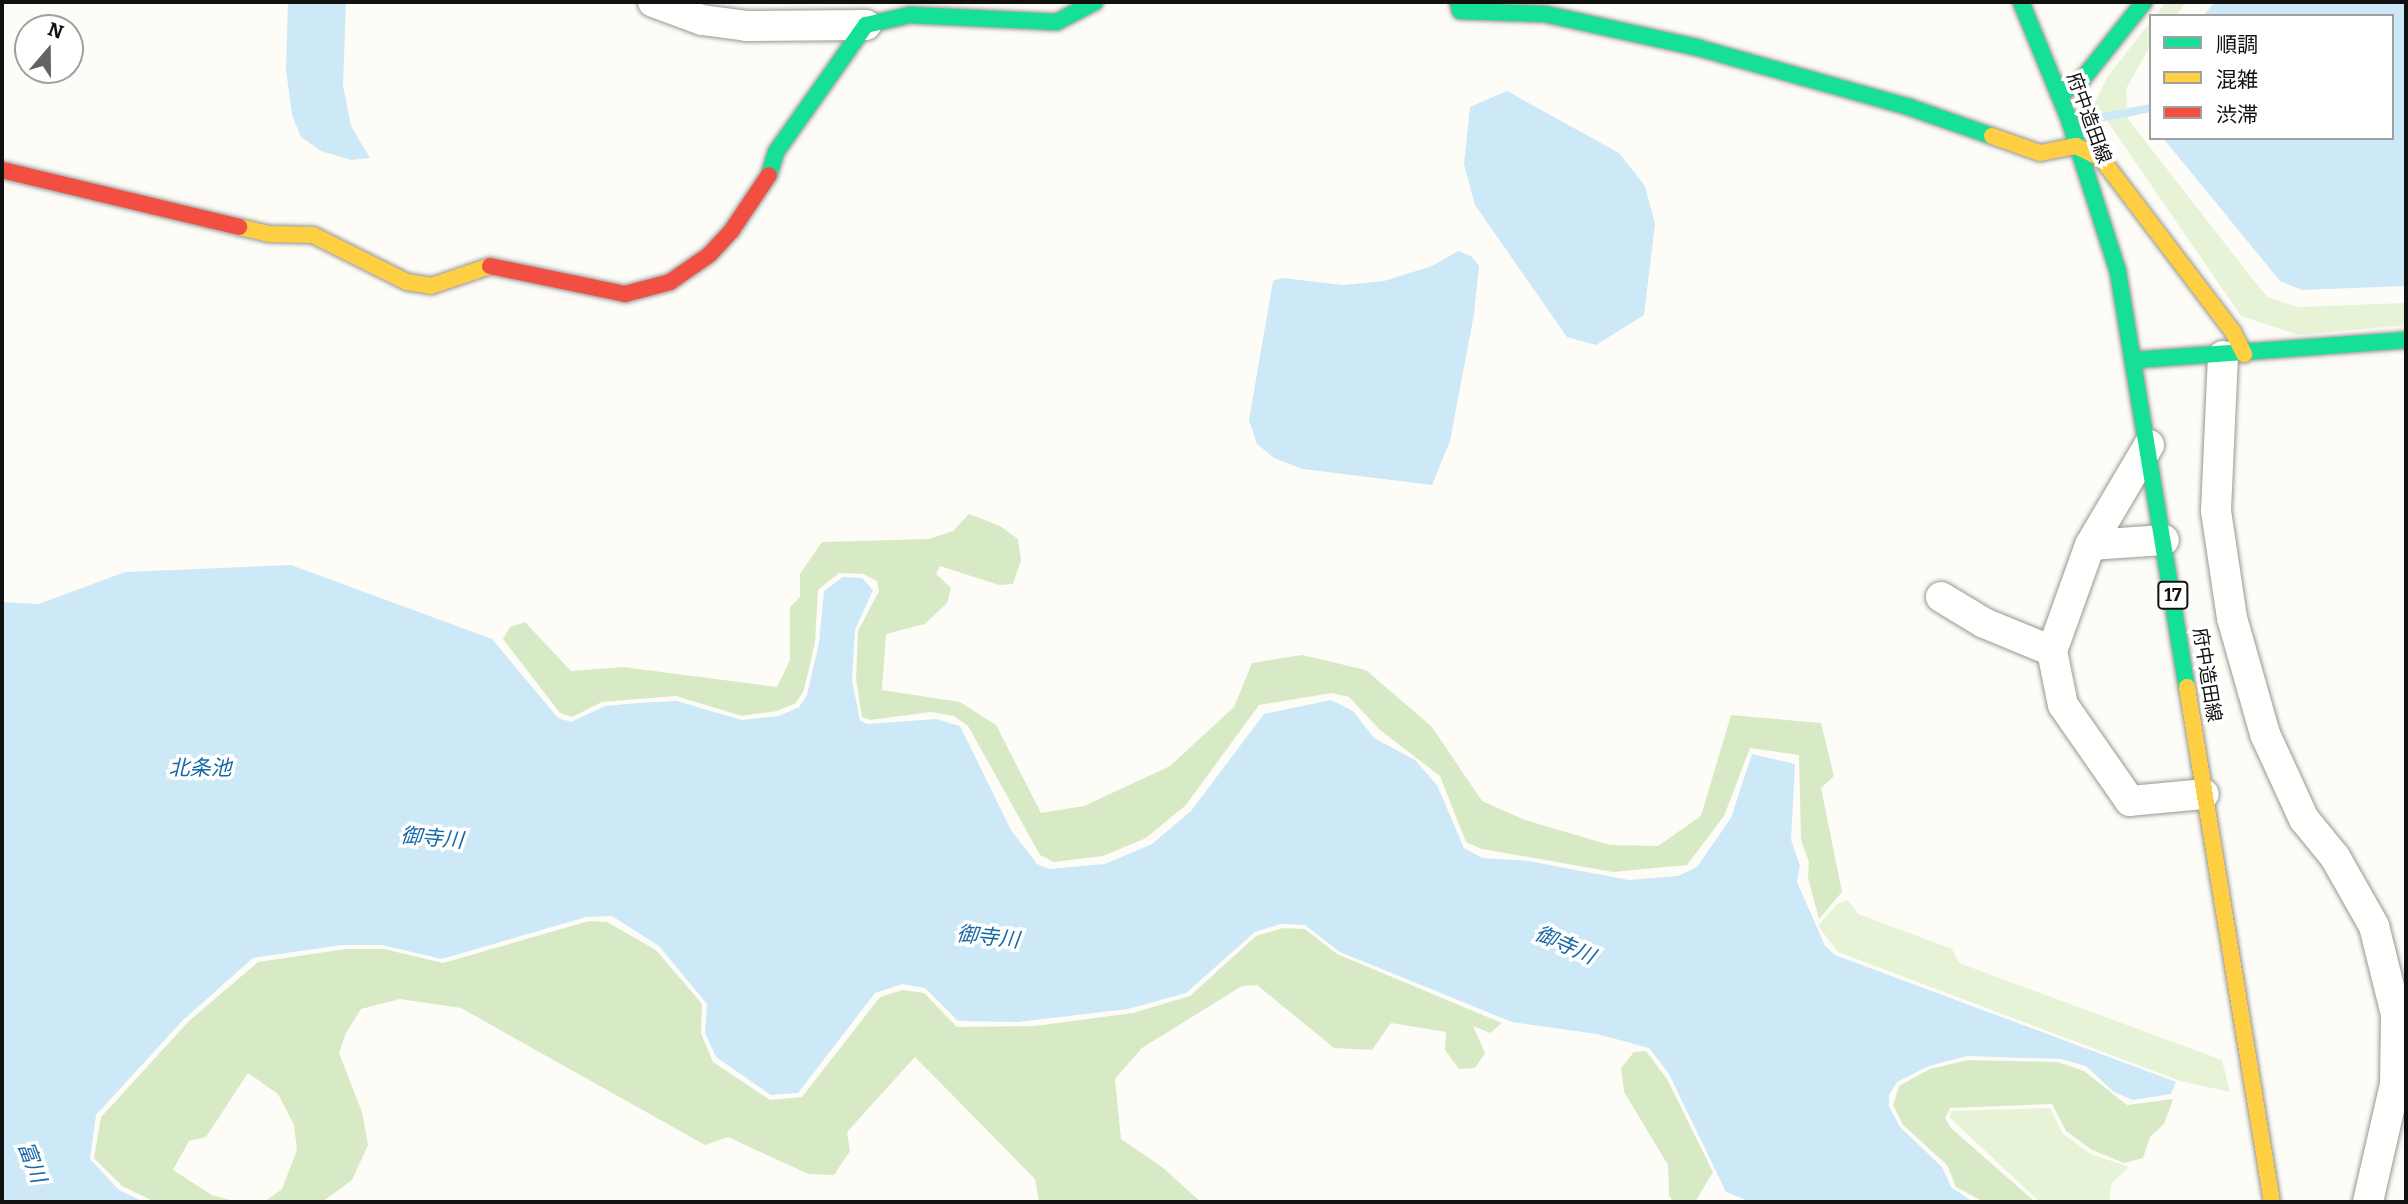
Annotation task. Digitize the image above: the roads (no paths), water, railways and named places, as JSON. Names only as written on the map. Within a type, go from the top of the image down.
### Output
[{"type":"street","points":[[653,2],[702,20],[747,26],[866,25],[910,15],[1057,22],[1095,2]]},
{"type":"street","points":[[1458,2],[1460,11],[1545,14],[1699,48],[1909,107],[2040,153],[2076,146],[2101,158],[2234,355],[2216,511],[2232,618],[2265,734],[2304,819],[2335,857],[2374,926],[2397,982],[2395,1084],[2368,1202]]},
{"type":"street","name":"府中造田線","points":[[2021,2],[2059,95],[2118,272],[2136,360],[2272,1202]]},
{"type":"street","points":[[2059,95],[2081,81],[2144,2]]},
{"type":"street","points":[[2,170],[269,234],[313,235],[407,282],[431,286],[494,265],[625,294],[670,282],[709,255],[732,230],[771,171],[776,152],[866,25]]},
{"type":"street","points":[[2136,360],[2234,355],[2406,340]]},
{"type":"street","points":[[2149,445],[2090,545],[2052,651],[2063,705],[2130,802],[2204,794]]},
{"type":"street","points":[[2090,545],[2164,540]]},
{"type":"street","points":[[1941,597],[1984,623],[2052,651]]},
{"type":"water","points":[[288,2],[346,2],[343,85],[351,126],[370,158],[351,160],[321,151],[301,137],[292,115],[286,69]]},
{"type":"water","points":[[2215,2],[2406,2],[2406,286],[2302,290],[2280,281],[2165,140],[2394,140],[2394,14],[2205,14]]},
{"type":"water","points":[[1507,91],[1619,153],[1645,186],[1655,224],[1644,315],[1596,345],[1567,337],[1475,205],[1464,164],[1470,107]]},
{"type":"water","points":[[1458,251],[1471,256],[1479,266],[1474,314],[1450,441],[1432,485],[1303,469],[1274,458],[1257,444],[1249,420],[1273,281],[1282,278],[1343,285],[1384,281],[1432,266]]},
{"type":"water","name":"北条池","points":[[291,565],[492,639],[558,718],[571,722],[605,706],[638,703],[677,701],[742,720],[779,716],[799,707],[807,695],[819,643],[824,591],[843,577],[862,578],[873,590],[855,630],[852,680],[860,721],[868,724],[936,719],[960,726],[1011,830],[1037,864],[1049,869],[1105,864],[1152,844],[1191,811],[1264,714],[1331,700],[1353,711],[1374,738],[1415,760],[1437,785],[1464,848],[1482,858],[1528,861],[1629,880],[1678,876],[1697,867],[1731,818],[1752,754],[1795,764],[1791,840],[1800,866],[1797,882],[1825,946],[1835,955],[2176,1082],[2171,1094],[2133,1100],[2114,1092],[2086,1066],[2061,1059],[1967,1056],[1929,1066],[1897,1082],[1889,1095],[1889,1106],[1900,1127],[1942,1167],[1951,1187],[1973,1202],[1751,1202],[1726,1192],[1669,1074],[1649,1048],[1597,1034],[1512,1022],[1340,952],[1305,925],[1281,924],[1255,932],[1186,993],[1128,1009],[1017,1022],[958,1021],[925,988],[902,984],[875,993],[798,1093],[771,1095],[716,1057],[705,1033],[707,1004],[659,946],[612,916],[586,917],[442,959],[382,945],[342,945],[253,958],[182,1021],[96,1115],[90,1159],[119,1190],[144,1202],[2,1202],[2,602],[39,604],[125,572]]},
{"type":"waterway","points":[[2105,139],[2097,127],[2099,118],[2149,108]]},
{"type":"water label","name":"御寺川","points":[[432,838]]},
{"type":"water label","name":"御寺川","points":[[988,937]]},
{"type":"water label","name":"御寺川","points":[[1565,945]]},
{"type":"water label","name":"富川","points":[[32,1162]]}]
